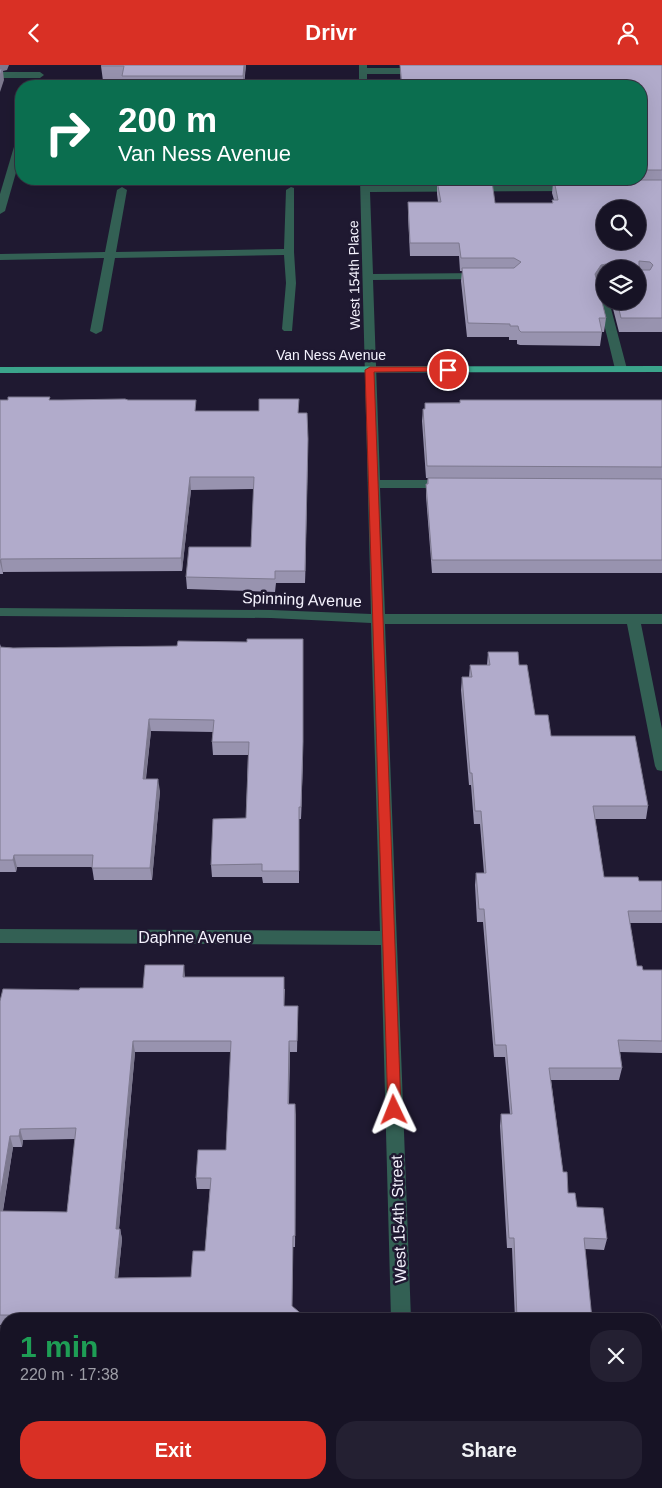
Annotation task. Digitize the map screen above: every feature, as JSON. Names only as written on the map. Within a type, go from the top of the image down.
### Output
[{"type":"main road","name":"Van Ness Avenue","points":[[0,370],[662,369]]},
{"type":"street","points":[[39,80],[43,65]]},
{"type":"street","points":[[363,68],[433,71]]},
{"type":"street","points":[[0,75],[40,75]]},
{"type":"street","points":[[0,211],[3,193],[15,168]]},
{"type":"street","name":"West 154th Place","points":[[365,185],[370,370]]},
{"type":"street","points":[[420,185],[583,188]]},
{"type":"street","points":[[96,331],[122,190]]},
{"type":"street","points":[[288,329],[291,283],[289,252],[291,190]]},
{"type":"street","points":[[0,257],[289,252]]},
{"type":"street","points":[[367,277],[493,276]]},
{"type":"street","points":[[606,310],[621,369]]},
{"type":"street","name":"West 154th Street","points":[[370,370],[401,1313]]},
{"type":"street","points":[[375,484],[454,484]]},
{"type":"street","name":"Spinning Avenue","points":[[0,611],[271,614],[379,619],[662,619]]},
{"type":"street","points":[[632,619],[662,766]]},
{"type":"street","name":"Daphne Avenue","points":[[0,936],[389,939]]},
{"type":"building","points":[[102,65],[244,65],[243,76],[122,76],[124,66]]},
{"type":"building","points":[[400,65],[662,65],[662,170],[647,170],[647,80],[401,80]]},
{"type":"building","points":[[647,180],[662,180],[662,318],[621,318],[619,310],[646,310],[646,270],[650,270],[653,265],[650,262],[646,260],[596,260],[596,310],[604,310],[606,318],[599,318],[602,332],[521,332],[518,326],[510,326],[510,324],[468,323],[462,268],[514,268],[521,262],[514,258],[461,258],[459,243],[410,243],[408,202],[441,202],[438,185],[493,185],[495,203],[553,203],[552,200],[558,200],[555,185],[647,185]]},
{"type":"building","points":[[8,397],[50,397],[49,400],[196,400],[195,411],[259,411],[259,399],[299,399],[298,413],[307,413],[308,439],[305,571],[275,571],[275,579],[186,577],[189,547],[251,547],[254,477],[190,477],[181,558],[1,559],[0,562],[0,400],[8,400]]},
{"type":"building","points":[[460,400],[662,400],[662,467],[427,466],[423,409],[425,409],[425,403],[460,403]]},
{"type":"building","points":[[428,478],[662,479],[662,560],[432,560],[426,484],[428,484]]},
{"type":"building","points":[[247,639],[303,639],[303,742],[301,807],[299,807],[299,871],[262,871],[262,864],[211,865],[213,819],[246,818],[249,742],[212,742],[214,720],[149,719],[143,779],[158,779],[150,868],[92,868],[93,855],[14,855],[13,860],[0,860],[0,647],[177,646],[178,641],[247,642]]},
{"type":"building","points":[[488,652],[518,652],[519,665],[527,665],[535,715],[548,715],[551,736],[635,736],[648,806],[593,806],[604,877],[638,877],[639,881],[662,881],[662,911],[628,911],[637,966],[642,966],[643,970],[662,970],[662,1041],[618,1040],[622,1068],[549,1068],[563,1172],[567,1172],[568,1193],[575,1193],[577,1207],[603,1208],[607,1239],[584,1238],[591,1313],[517,1313],[514,1238],[509,1238],[501,1114],[512,1114],[506,1045],[495,1045],[484,909],[479,909],[476,873],[486,873],[481,811],[475,811],[472,773],[470,773],[462,677],[472,677],[470,665],[490,665]]},
{"type":"building","points":[[145,965],[184,965],[183,977],[284,977],[284,1006],[298,1006],[297,1041],[289,1041],[288,1104],[295,1104],[295,1236],[293,1236],[292,1306],[300,1313],[0,1313],[0,1211],[67,1212],[76,1128],[20,1129],[19,1136],[10,1136],[0,1197],[0,1001],[3,989],[79,990],[80,988],[143,988]],"holes":[[[133,1041],[231,1041],[226,1150],[198,1150],[196,1178],[211,1178],[205,1251],[193,1251],[191,1277],[115,1278],[120,1229],[116,1229]]]},
{"type":"route","points":[[394,1110],[370,370],[448,370]]}]
